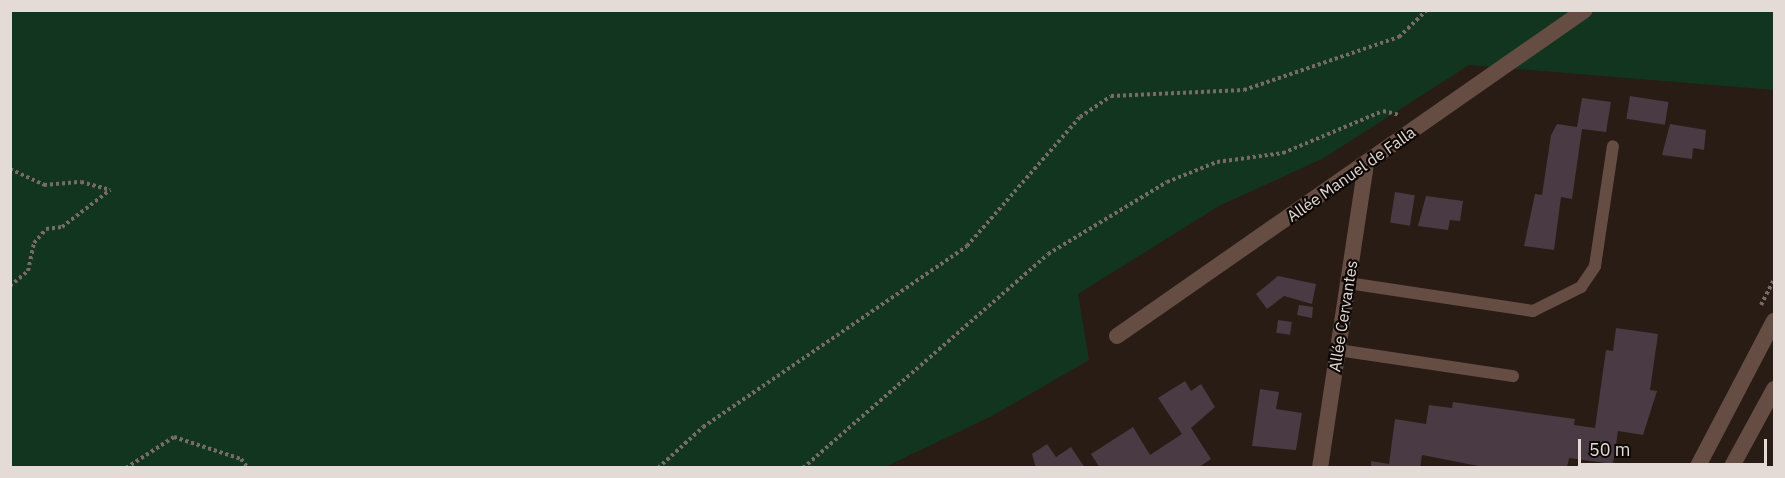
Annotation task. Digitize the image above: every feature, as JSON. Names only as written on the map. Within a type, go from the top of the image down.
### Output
[{"type":"street","name":"Allée Manuel de Falla","points":[[1117,336],[1585,10]]},
{"type":"street","name":"Allée Cervantes","points":[[1320,468],[1366,164]]},
{"type":"street","points":[[1697,468],[1774,321]]},
{"type":"street","points":[[1731,468],[1774,388]]},
{"type":"lane","points":[[1348,283],[1533,311],[1581,287],[1595,266],[1613,146]]},
{"type":"lane","points":[[1338,350],[1512,376]]},
{"type":"path","points":[[658,468],[703,427],[967,246],[1080,117],[1111,96],[1244,90],[1399,37],[1427,10]]},
{"type":"path","points":[[803,468],[1048,254],[1167,182],[1217,162],[1283,153],[1383,111],[1399,115],[1415,129]]},
{"type":"path","points":[[10,169],[44,185],[81,182],[110,190],[62,227],[46,229],[34,243],[28,271],[10,286]]},
{"type":"path","points":[[126,468],[174,437],[241,459],[248,468]]},
{"type":"green space","points":[[1774,10],[1774,90],[1469,65],[1324,158],[1219,206],[1078,294],[1089,360],[992,416],[885,467],[11,468],[10,11]]},
{"type":"building","points":[[1630,96],[1669,102],[1665,125],[1626,119]]},
{"type":"building","points":[[1582,98],[1611,102],[1606,132],[1582,129],[1572,199],[1561,197],[1554,250],[1524,246],[1535,194],[1542,195],[1551,135],[1557,124],[1577,127]]},
{"type":"building","points":[[1670,124],[1706,130],[1704,150],[1693,148],[1692,159],[1662,155]]},
{"type":"building","points":[[1395,192],[1415,195],[1410,226],[1390,223]]},
{"type":"building","points":[[1426,196],[1463,201],[1460,221],[1450,220],[1448,230],[1418,226]]},
{"type":"building","points":[[1278,276],[1316,284],[1312,304],[1284,296],[1267,309],[1256,294]]},
{"type":"building","points":[[1299,305],[1313,307],[1312,318],[1297,315]]},
{"type":"building","points":[[1278,320],[1292,322],[1290,335],[1276,333]]},
{"type":"building","points":[[1616,328],[1658,334],[1650,390],[1657,391],[1643,435],[1618,431],[1613,464],[1569,458],[1567,468],[1489,468],[1422,455],[1420,468],[1371,468],[1371,461],[1389,464],[1395,419],[1426,424],[1429,405],[1452,408],[1453,402],[1575,419],[1574,425],[1595,428],[1606,350],[1613,351]]},
{"type":"building","points":[[1185,381],[1191,391],[1201,384],[1215,407],[1191,428],[1211,459],[1198,468],[1100,468],[1091,454],[1133,427],[1150,455],[1182,434],[1158,398]]},
{"type":"building","points":[[1260,389],[1279,392],[1276,409],[1302,413],[1296,450],[1252,446]]},
{"type":"building","points":[[1047,444],[1056,457],[1071,447],[1085,468],[1036,468],[1032,454]]}]
